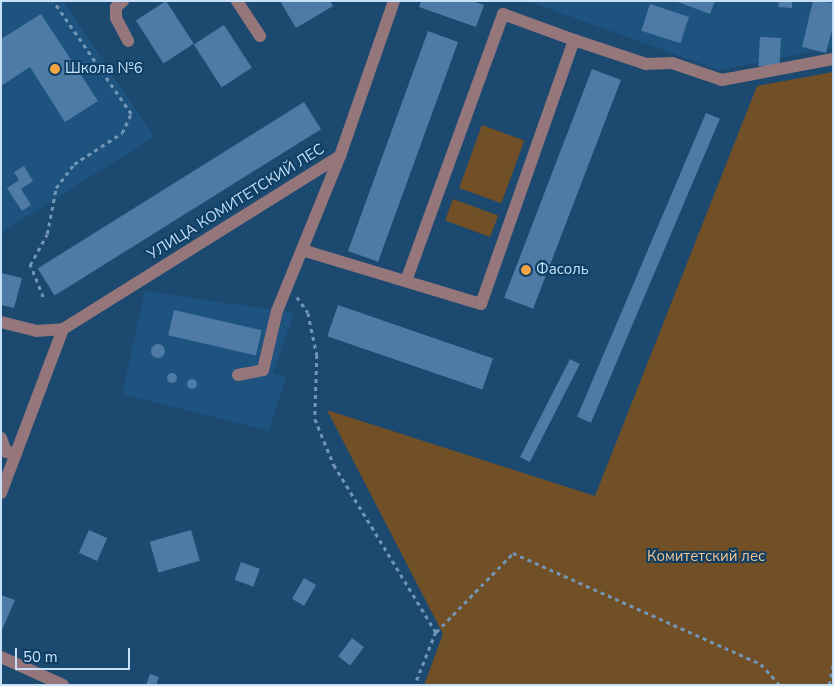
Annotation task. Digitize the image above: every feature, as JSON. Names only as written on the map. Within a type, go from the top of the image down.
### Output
[{"type":"street","points":[[123,1],[116,7],[116,18],[128,41]]},
{"type":"street","points":[[237,1],[260,36]]},
{"type":"street","name":"УЛИЦА КОМИТЕТСКИЙ ЛЕС","points":[[1,322],[36,330],[63,329],[340,156],[394,1]]},
{"type":"street","points":[[406,281],[503,14],[646,64],[672,63],[722,80],[833,59]]},
{"type":"street","points":[[302,250],[481,304],[574,40]]},
{"type":"street","points":[[238,375],[263,370],[287,284],[340,156]]},
{"type":"street","points":[[1,493],[63,329]]},
{"type":"street","points":[[1,438],[6,452],[16,453]]},
{"type":"street","points":[[1,657],[63,685]]},
{"type":"path","points":[[43,297],[30,264],[47,234],[56,188],[74,164],[122,133],[131,114],[53,1]]},
{"type":"path","points":[[287,284],[308,313],[316,355],[315,419],[334,465],[436,632]]},
{"type":"path","points":[[414,685],[436,632],[513,553],[761,664],[780,685]]},
{"type":"path","points":[[829,685],[833,664]]},
{"type":"shaded area","name":"Школа №6","points":[[1,1],[63,1],[154,137],[1,233]]},
{"type":"shaded area","points":[[527,1],[833,1],[833,48],[719,70]]},
{"type":"shaded area","points":[[145,291],[294,313],[273,374],[286,376],[269,431],[122,394]]},
{"type":"green space","name":"Комитетский лес","points":[[833,72],[833,685],[424,685],[443,634],[327,410],[595,496],[757,86]]},
{"type":"green space","points":[[482,125],[524,140],[501,203],[459,188]]},
{"type":"green space","points":[[453,199],[498,215],[490,237],[445,221]]},
{"type":"building","points":[[166,1],[194,44],[164,63],[136,21]]},
{"type":"building","points":[[280,1],[330,1],[333,6],[296,28]]},
{"type":"building","points":[[421,1],[472,1],[484,5],[476,27],[419,7]]},
{"type":"building","points":[[675,1],[715,1],[710,14]]},
{"type":"building","points":[[779,1],[792,1],[792,8],[778,7]]},
{"type":"building","points":[[813,1],[833,3],[833,26],[826,53],[802,47]]},
{"type":"building","points":[[650,4],[689,17],[680,43],[641,31]]},
{"type":"building","points":[[41,14],[98,101],[65,122],[30,67],[1,86],[1,39]]},
{"type":"building","points":[[224,25],[252,68],[222,87],[194,45]]},
{"type":"building","points":[[428,31],[458,42],[378,262],[348,251]]},
{"type":"building","points":[[760,37],[781,38],[779,67],[758,66]]},
{"type":"building","points":[[592,69],[621,80],[533,309],[504,298]]},
{"type":"building","points":[[304,102],[321,129],[55,296],[38,268]]},
{"type":"building","points":[[706,113],[720,119],[591,423],[577,417]]},
{"type":"building","points":[[24,166],[33,181],[21,189],[31,205],[22,211],[7,188],[19,180],[14,172]]},
{"type":"building","points":[[1,273],[22,278],[14,308],[1,305]]},
{"type":"building","points":[[338,305],[493,358],[482,390],[327,336]]},
{"type":"building","points":[[174,310],[262,330],[256,356],[168,335]]},
{"type":"building","points":[[158,344],[163,346],[165,351],[163,356],[158,358],[153,356],[151,351],[153,346]]},
{"type":"building","points":[[570,359],[580,364],[530,462],[520,457]]},
{"type":"building","points":[[170,373],[174,373],[177,378],[176,382],[170,383],[167,380],[167,376]]},
{"type":"building","points":[[190,379],[194,379],[197,384],[196,388],[190,389],[187,386],[187,382]]},
{"type":"building","points":[[89,530],[107,538],[97,561],[79,553]]},
{"type":"building","points":[[191,530],[200,561],[158,573],[150,542]]},
{"type":"building","points":[[241,562],[260,569],[253,587],[235,580]]},
{"type":"building","points":[[304,578],[316,585],[304,606],[292,599]]},
{"type":"building","points":[[1,595],[15,600],[1,632]]},
{"type":"building","points":[[352,638],[364,647],[350,665],[338,656]]},
{"type":"building","points":[[150,674],[159,677],[156,685],[146,685]]},
{"type":"place","name":"Школа №6","points":[[55,69]]},
{"type":"place","name":"Фасоль","points":[[526,270]]}]
